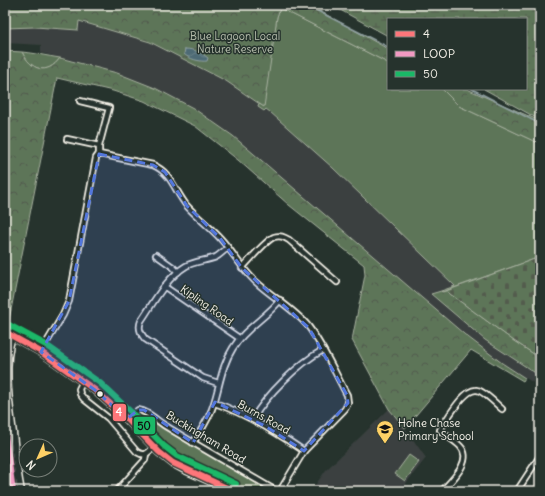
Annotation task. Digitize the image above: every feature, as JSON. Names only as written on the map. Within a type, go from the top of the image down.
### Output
[{"type":"main road","points":[[5,332],[41,352],[83,381],[113,405],[154,447],[173,462],[186,470],[233,491]]},
{"type":"street","points":[[41,352],[63,315],[69,300],[96,158],[99,154],[99,146],[109,108],[80,101]]},
{"type":"street","points":[[67,139],[99,146]]},
{"type":"street","points":[[99,154],[153,165],[159,168],[169,177],[180,197],[187,206],[220,238],[242,268],[257,283],[292,309],[309,328],[323,350],[347,395],[348,403],[345,409],[304,451],[280,491]]},
{"type":"street","points":[[242,268],[269,240],[278,236],[289,240],[337,282]]},
{"type":"street","points":[[218,383],[203,378],[145,339],[139,325],[165,287],[178,272],[186,266],[216,257],[228,248]]},
{"type":"street","points":[[156,255],[178,272]]},
{"type":"street","name":"Kipling Road","points":[[165,287],[239,338]]},
{"type":"street","points":[[192,443],[210,416],[215,403],[218,383],[226,359],[239,338],[271,311],[280,300]]},
{"type":"street","points":[[5,481],[18,476],[7,409],[8,354],[12,336]]},
{"type":"street","points":[[253,419],[262,404],[302,364],[323,350]]},
{"type":"street","points":[[83,381],[79,389],[84,400],[108,418],[137,452],[142,455],[146,454]]},
{"type":"street","points":[[450,491],[444,489],[463,466],[465,454],[462,449],[440,430],[465,394],[472,390],[481,392],[502,408]]},
{"type":"street","name":"Burns Road","points":[[215,403],[253,419],[304,451]]},
{"type":"street","name":"Buckingham Road","points":[[127,419],[138,410],[144,410],[192,443],[276,491]]},
{"type":"street","points":[[117,491],[145,460],[146,454],[154,447]]},
{"type":"street","points":[[519,490],[540,456]]},
{"type":"street","points":[[18,478],[21,491]]},
{"type":"highlighted area","points":[[99,154],[153,165],[165,172],[187,206],[220,238],[242,268],[309,328],[347,395],[348,403],[304,451],[265,426],[215,402],[193,443],[144,410],[138,410],[127,419],[95,390],[41,352],[69,301]]},
{"type":"shaded area","points":[[79,21],[150,42],[226,81],[259,104],[258,106],[270,112],[333,168],[455,286],[432,295],[485,340],[540,376],[540,387],[502,363],[464,334],[233,136],[193,108],[155,88],[117,73],[41,53],[41,45],[5,43],[5,28],[35,27],[78,30]]},
{"type":"shaded area","name":"Holne Chase Primary School","points":[[389,409],[405,428],[426,458],[400,491],[311,491],[326,470]]},
{"type":"green space","name":"Blue Lagoon Local Nature Reserve","points":[[5,5],[309,5],[387,48],[387,62],[280,8],[277,17],[264,107],[226,81],[150,42],[79,21],[78,30],[35,27],[5,28]]},
{"type":"green space","points":[[331,5],[539,5],[540,120],[486,90],[527,90],[527,18],[387,18],[387,35]]},
{"type":"green space","points":[[280,8],[387,62],[387,90],[443,90],[459,106],[540,144],[540,257],[442,292],[441,291],[455,286],[333,168],[270,112],[266,109],[264,111],[258,107],[259,104],[263,106],[277,17]]},
{"type":"green space","points":[[5,51],[22,52],[35,67],[45,69],[55,64],[60,58],[117,73],[155,88],[193,108],[233,136],[464,334],[502,363],[525,378],[523,381],[471,350],[405,428],[389,409],[352,340],[365,275],[364,265],[289,205],[238,160],[195,126],[144,101],[113,91],[57,78],[8,325],[5,324],[5,254],[8,247],[5,245]]},
{"type":"green space","points":[[22,52],[60,58],[55,64],[45,69],[35,67]]},
{"type":"green space","points":[[443,90],[469,90],[540,121],[540,144],[459,106]]},
{"type":"green space","points":[[540,257],[540,358],[514,341],[446,291]]},
{"type":"green space","points":[[446,291],[514,341],[540,358],[540,376],[485,340],[431,294]]},
{"type":"green space","points":[[141,412],[163,429],[272,491],[239,491],[206,477],[174,460],[160,450],[133,422],[135,416]]},
{"type":"green space","points":[[409,455],[419,462],[405,481],[395,474]]},
{"type":"water","points":[[185,49],[200,53],[208,58],[207,61],[192,59],[184,54]]},
{"type":"waterway","points":[[306,5],[387,46]]},
{"type":"waterway","points":[[474,90],[540,124]]},
{"type":"transit line","name":"50","points":[[9,325],[46,345],[100,383],[164,446],[177,456],[236,484]]},
{"type":"transit line","name":"4","points":[[5,332],[41,352],[95,390],[127,419],[159,452],[173,463],[233,491]]},
{"type":"transit line","name":"LOOP","points":[[5,434],[13,491]]},
{"type":"place","name":"Holne Chase Primary School","points":[[385,444]]}]
